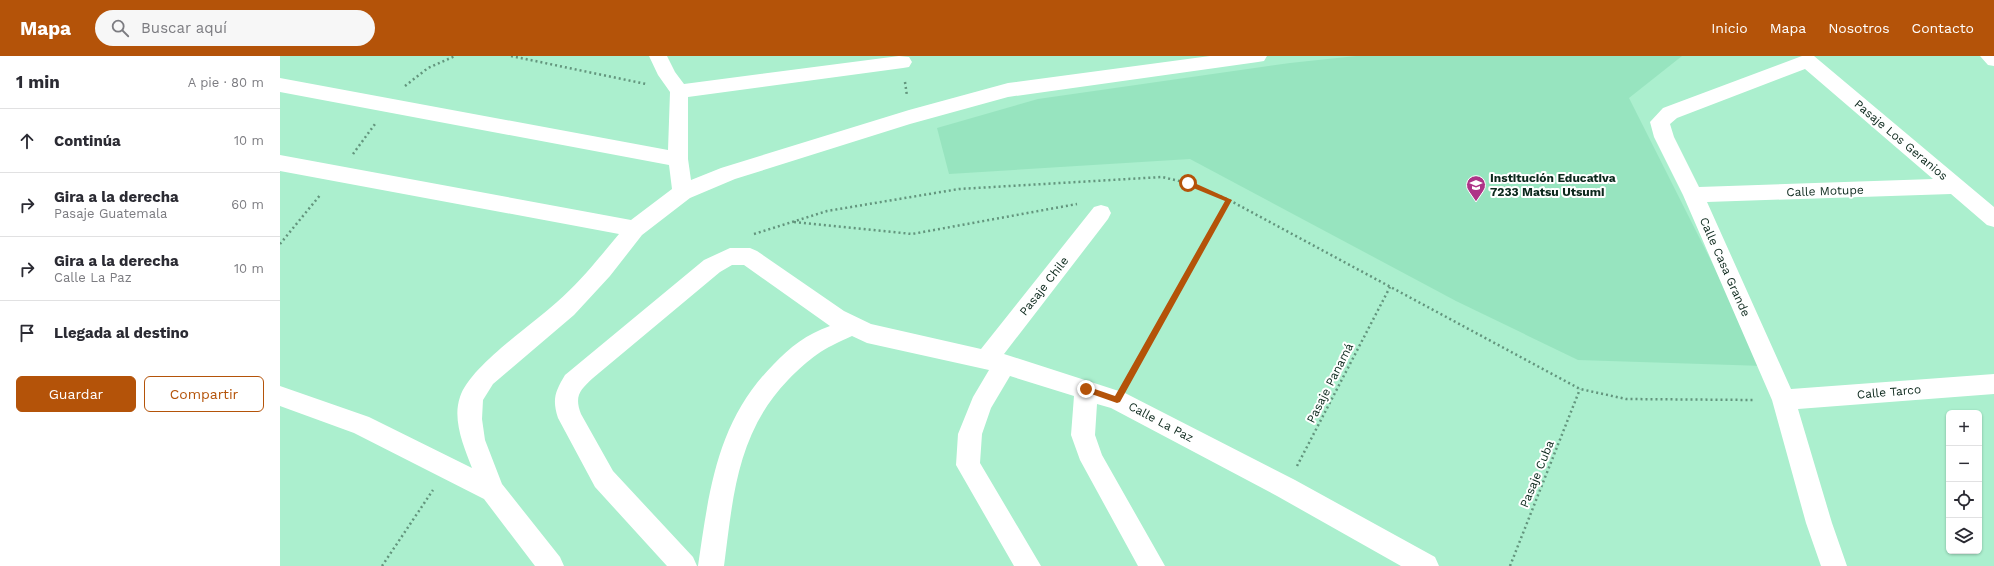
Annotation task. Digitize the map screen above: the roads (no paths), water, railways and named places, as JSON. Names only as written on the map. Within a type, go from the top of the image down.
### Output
[{"type":"street","points":[[658,56],[667,75],[679,92],[678,159],[683,192]]},
{"type":"street","points":[[551,566],[493,491],[473,440],[470,419],[471,398],[485,377],[566,308],[602,270],[635,229],[658,209],[683,192],[728,173],[909,117],[1008,90],[1258,56]]},
{"type":"street","points":[[1989,56],[1994,60]]},
{"type":"street","name":"Pasaje Los Geranios","points":[[1808,61],[1994,219]]},
{"type":"street","name":"Calle Casa Grande","points":[[1808,61],[1670,113],[1660,122],[1664,137],[1694,195],[1784,400],[1819,523],[1834,566]]},
{"type":"street","points":[[679,92],[903,62]]},
{"type":"street","points":[[280,85],[678,159]]},
{"type":"street","points":[[280,163],[635,229]]},
{"type":"street","name":"Calle Motupe","points":[[1694,195],[1957,186]]},
{"type":"street","name":"Pasaje Chile","points":[[1028,566],[968,465],[970,434],[996,361],[1101,213]]},
{"type":"street","name":"Calle La Paz","points":[[684,566],[604,480],[570,418],[566,406],[566,399],[567,393],[573,382],[581,375],[723,258],[733,255],[750,257],[851,327],[867,334],[996,361],[1117,400],[1286,488],[1426,566]]},
{"type":"street","points":[[711,566],[718,513],[730,451],[745,418],[770,381],[814,342],[851,327]]},
{"type":"street","name":"Calle Tarco","points":[[1784,400],[1994,384]]},
{"type":"street","points":[[1086,389],[1083,435],[1090,454],[1152,566]]},
{"type":"street","points":[[280,396],[361,426],[493,491]]},
{"type":"place","name":"Institución Educativa 7233 Matsu Utsumi","points":[[1476,202]]}]
